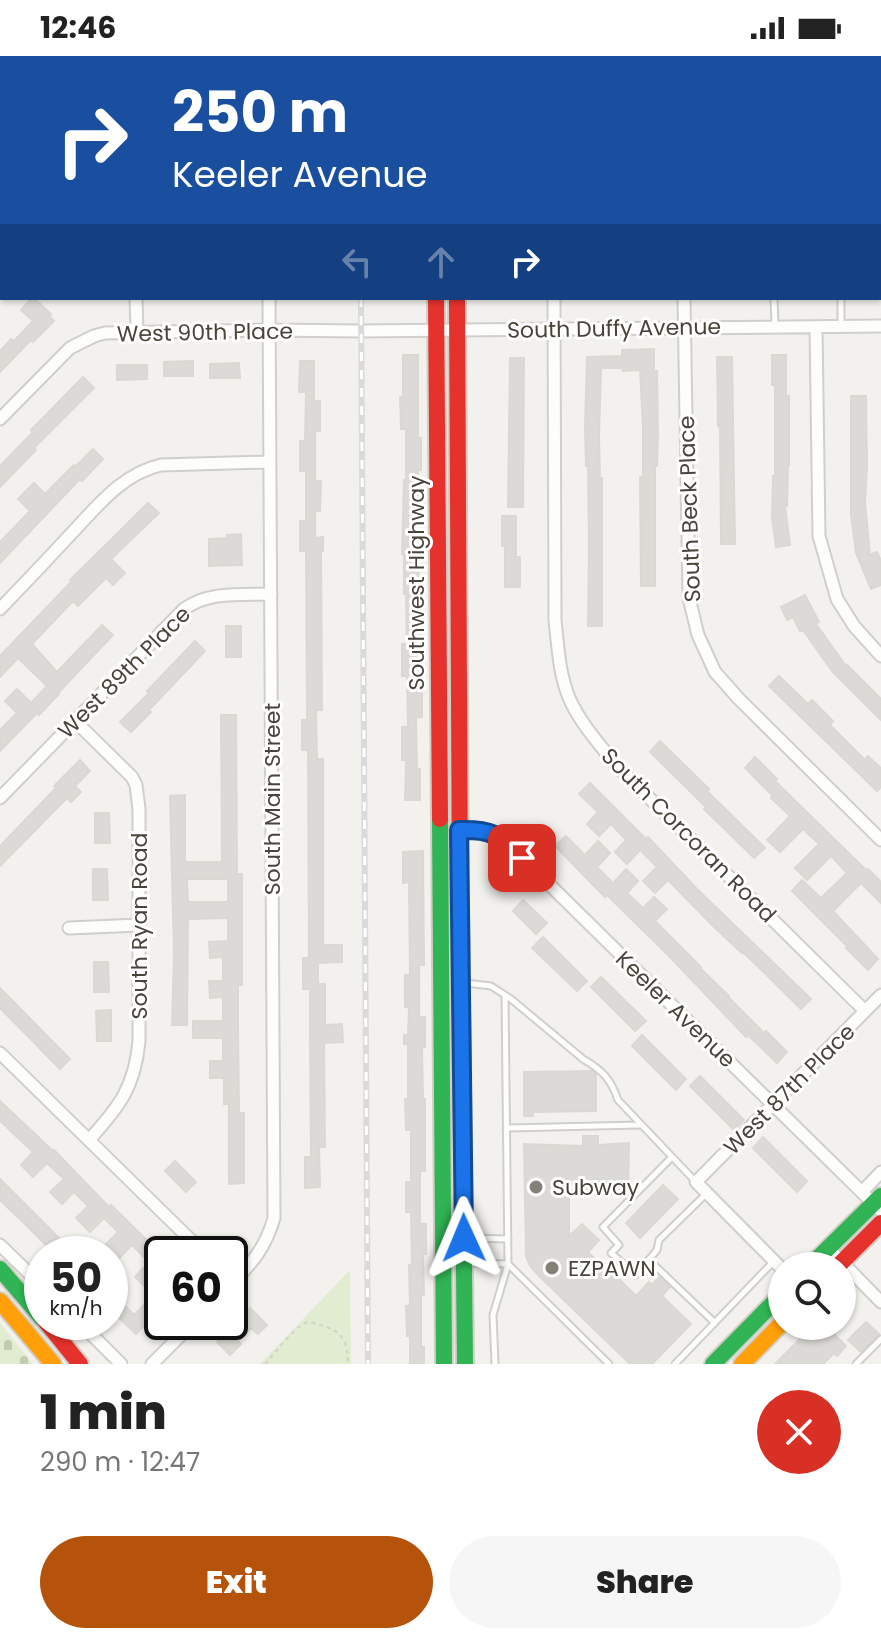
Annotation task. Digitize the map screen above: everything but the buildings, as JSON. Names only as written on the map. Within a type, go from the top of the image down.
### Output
[{"type":"main road","name":"Southwest Highway","points":[[436,300],[444,1364]]},
{"type":"main road","name":"Southwest Highway","points":[[457,300],[465,1364]]},
{"type":"main road","points":[[824,1252],[874,1201]]},
{"type":"main road","points":[[852,1252],[881,1223]]},
{"type":"main road","points":[[0,1269],[24,1297]]},
{"type":"main road","points":[[0,1301],[53,1364]]},
{"type":"main road","points":[[713,1364],[768,1308]]},
{"type":"main road","points":[[742,1364],[768,1337]]},
{"type":"main road","points":[[60,1340],[80,1364]]},
{"type":"street","points":[[136,300],[137,331]]},
{"type":"street","name":"South Main Street","points":[[248,1266],[264,1246],[274,1218],[269,300]]},
{"type":"street","name":"South Corcoran Road","points":[[554,300],[555,620],[559,663],[570,700],[590,733],[617,766],[865,1011]]},
{"type":"street","name":"South Beck Place","points":[[684,300],[689,598],[698,635],[715,672],[739,699],[881,840]]},
{"type":"street","name":"South Duffy Avenue","points":[[347,331],[881,326]]},
{"type":"street","points":[[816,327],[819,536],[837,599],[854,626],[881,656]]},
{"type":"street","name":"West 90th Place","points":[[0,419],[70,348],[105,333],[347,331]]},
{"type":"street","points":[[0,609],[113,490],[136,473],[161,465],[269,462]]},
{"type":"street","name":"West 89th Place","points":[[0,798],[191,603],[213,596],[271,594]]},
{"type":"street","name":"South Ryan Road","points":[[75,721],[125,769],[136,785],[139,809],[139,1041],[135,1071],[121,1102],[89,1140]]},
{"type":"street","name":"Keeler Avenue","points":[[459,830],[481,830],[500,836],[874,1201]]},
{"type":"street","points":[[441,868],[460,868]]},
{"type":"street","points":[[69,928],[139,925]]},
{"type":"street","name":"West 87th Place","points":[[696,1182],[881,995]]},
{"type":"street","points":[[0,1053],[187,1236]]},
{"type":"street","points":[[874,1201],[881,1172]]},
{"type":"street","points":[[696,1182],[768,1255]]},
{"type":"street","points":[[0,1245],[24,1268]]},
{"type":"street","points":[[828,1248],[831,1252]]},
{"type":"street","points":[[856,1279],[881,1302]]},
{"type":"street","points":[[97,1340],[121,1364]]},
{"type":"street","points":[[152,1364],[176,1340]]},
{"type":"lane","points":[[774,300],[775,327]]},
{"type":"lane","points":[[841,300],[841,327]]},
{"type":"lane","points":[[461,982],[491,986],[505,995],[604,1075],[612,1083],[618,1100],[696,1182]]},
{"type":"lane","points":[[495,1364],[493,1315],[508,1264],[505,995]]},
{"type":"lane","points":[[506,1128],[641,1125]]},
{"type":"lane","points":[[672,1157],[603,1227],[619,1245],[611,1253],[636,1275],[657,1250],[659,1240],[707,1193]]},
{"type":"lane","points":[[464,1238],[508,1239]]},
{"type":"lane","points":[[649,1260],[715,1323]]},
{"type":"lane","points":[[464,1263],[508,1264],[609,1364]]},
{"type":"lane","points":[[675,1364],[768,1274]]},
{"type":"lane","points":[[856,1364],[881,1339]]},
{"type":"path","points":[[265,1364],[296,1329],[307,1322],[331,1328],[341,1335],[347,1345],[348,1364]]},
{"type":"green space","points":[[350,1270],[351,1364],[260,1364]]},
{"type":"green space","points":[[0,1323],[33,1364],[0,1364]]},
{"type":"railway","points":[[361,300],[368,1364]]},
{"type":"traffic: fast","points":[[440,819],[444,1364]]},
{"type":"traffic: fast","points":[[460,898],[465,1364]]},
{"type":"traffic: fast","points":[[824,1252],[881,1196]]},
{"type":"traffic: fast","points":[[0,1269],[24,1297]]},
{"type":"traffic: fast","points":[[713,1364],[768,1308]]},
{"type":"traffic: slow","points":[[0,1301],[53,1364]]},
{"type":"traffic: slow","points":[[742,1364],[768,1337]]},
{"type":"traffic: jam","points":[[436,300],[440,819]]},
{"type":"traffic: jam","points":[[457,300],[460,898]]},
{"type":"traffic: jam","points":[[852,1252],[881,1223]]},
{"type":"traffic: jam","points":[[61,1340],[80,1364]]},
{"type":"place","name":"Subway","points":[[536,1187]]},
{"type":"place","name":"EZPAWN","points":[[552,1268]]},
{"type":"route","points":[[464,1238],[459,830],[481,830],[500,836],[522,858]]}]
